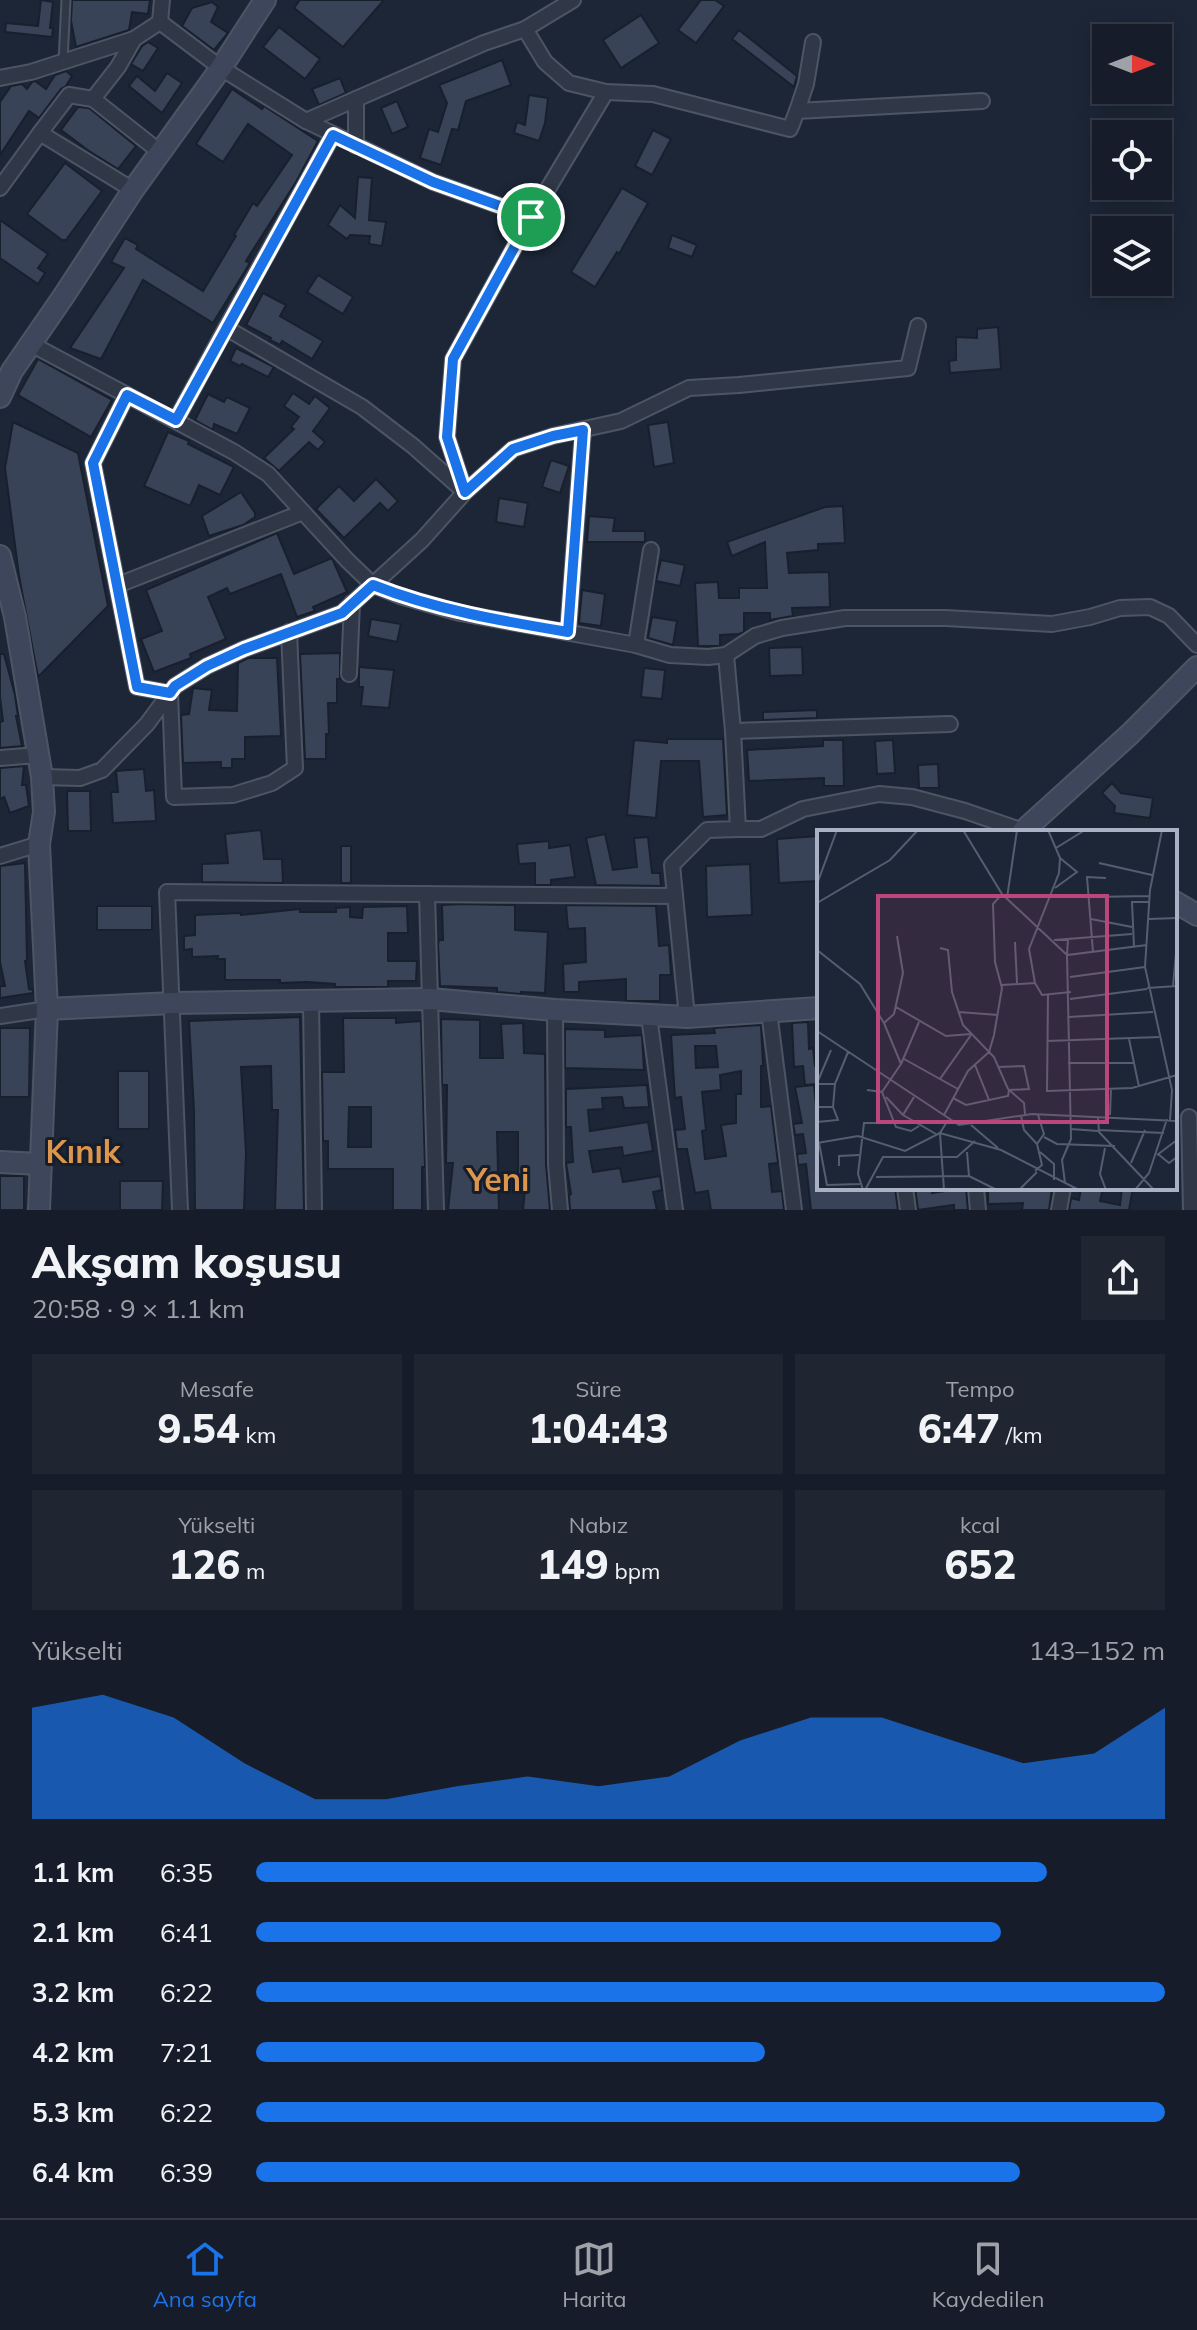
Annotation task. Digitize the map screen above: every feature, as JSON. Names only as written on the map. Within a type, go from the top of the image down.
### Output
[{"type":"main road","points":[[0,397],[6,367],[31,344],[265,0]]},
{"type":"main road","points":[[0,556],[15,617],[42,777],[44,812],[39,844],[47,1009],[39,1210]]},
{"type":"main road","points":[[1025,830],[1190,684],[1197,667]]},
{"type":"main road","points":[[1177,903],[1197,915]]},
{"type":"main road","points":[[47,1009],[173,1003],[430,999],[687,1017],[817,1008]]},
{"type":"main road","points":[[0,1162],[39,1164]]},
{"type":"street","points":[[160,22],[162,0]]},
{"type":"street","points":[[306,121],[484,43],[525,29],[573,0]]},
{"type":"street","points":[[0,78],[31,72],[134,39],[160,22]]},
{"type":"street","points":[[160,22],[221,68],[306,121],[433,182],[531,217]]},
{"type":"street","points":[[525,29],[545,62],[569,83],[606,92],[653,94],[790,129],[806,84],[813,42]]},
{"type":"street","points":[[93,99],[118,67],[134,39]]},
{"type":"street","points":[[465,492],[447,437],[453,359],[531,217],[606,92]]},
{"type":"street","points":[[0,188],[69,95],[93,99],[160,152]]},
{"type":"street","points":[[356,99],[356,146]]},
{"type":"street","points":[[797,111],[982,101]]},
{"type":"street","points":[[40,133],[133,190]]},
{"type":"street","points":[[176,420],[333,135]]},
{"type":"street","points":[[42,777],[80,778],[102,770],[147,724],[175,686],[207,666],[244,649],[342,613],[422,540],[465,492],[513,449],[553,436],[621,421],[689,388],[908,368],[918,326]]},
{"type":"street","points":[[226,328],[362,407],[465,492]]},
{"type":"street","points":[[31,344],[176,420],[268,474],[373,585],[460,613],[636,645],[670,655],[708,657],[726,655],[755,636],[782,628],[845,618],[945,618],[1052,624],[1120,608],[1150,607],[1169,616],[1197,645]]},
{"type":"street","points":[[127,395],[93,463],[137,687],[170,693]]},
{"type":"street","points":[[568,632],[583,430]]},
{"type":"street","points":[[118,585],[303,512]]},
{"type":"street","points":[[636,645],[651,550]]},
{"type":"street","points":[[349,674],[352,603]]},
{"type":"street","points":[[170,693],[174,797],[233,795],[272,783],[295,768],[289,632]]},
{"type":"street","points":[[726,655],[738,829]]},
{"type":"street","points":[[733,731],[950,724]]},
{"type":"street","points":[[0,758],[38,755]]},
{"type":"street","points":[[687,1017],[672,865],[707,830],[761,829],[803,809],[879,794],[912,797],[965,811],[1017,830]]},
{"type":"street","points":[[0,856],[39,844]]},
{"type":"street","points":[[180,1210],[167,892],[674,896]]},
{"type":"street","points":[[427,894],[436,1210]]},
{"type":"street","points":[[311,1002],[314,1210]]},
{"type":"street","points":[[0,1016],[47,1009]]},
{"type":"street","points":[[555,1010],[556,1164],[560,1210]]},
{"type":"street","points":[[769,1011],[794,1210]]},
{"type":"street","points":[[649,1016],[675,1210]]},
{"type":"street","points":[[1187,1118],[1191,1210]]},
{"type":"street","points":[[905,1190],[908,1210]]},
{"type":"street","points":[[976,1190],[978,1210]]},
{"type":"street","points":[[1059,1210],[1063,1190]]},
{"type":"lane","points":[[63,62],[66,0]]},
{"type":"building","points":[[41,0],[53,2],[52,37],[5,32],[6,23],[38,26]]},
{"type":"building","points":[[72,0],[150,0],[148,14],[132,12],[129,30],[76,47],[71,21]]},
{"type":"building","points":[[300,0],[384,0],[343,47],[294,8]]},
{"type":"building","points":[[701,0],[715,0],[724,6],[696,43],[678,30]]},
{"type":"building","points":[[212,2],[218,7],[211,22],[228,33],[214,50],[182,26],[192,8]]},
{"type":"building","points":[[641,15],[659,43],[621,68],[603,40]]},
{"type":"building","points":[[279,27],[320,59],[305,79],[263,47]]},
{"type":"building","points":[[739,30],[797,76],[794,87],[732,39]]},
{"type":"building","points":[[148,42],[158,48],[143,71],[131,64]]},
{"type":"building","points":[[502,60],[511,85],[466,101],[458,130],[452,129],[441,165],[420,158],[429,129],[438,132],[447,103],[439,85]]},
{"type":"building","points":[[66,71],[72,76],[66,86],[39,118],[29,111],[0,155],[0,102],[11,86],[22,84],[27,89],[35,81],[46,89],[55,75]]},
{"type":"building","points":[[167,73],[182,83],[162,113],[129,86],[137,76],[155,91]]},
{"type":"building","points":[[340,78],[346,93],[319,105],[312,89]]},
{"type":"building","points":[[232,89],[318,141],[213,323],[143,280],[101,359],[70,348],[124,268],[111,262],[125,238],[138,245],[136,249],[203,291],[253,203],[257,206],[292,155],[248,124],[223,162],[196,144]]},
{"type":"building","points":[[529,95],[548,98],[539,141],[514,133],[517,122],[525,125]]},
{"type":"building","points":[[397,101],[408,127],[392,134],[381,108]]},
{"type":"building","points":[[78,107],[89,108],[136,146],[118,169],[61,130]]},
{"type":"building","points":[[653,130],[671,139],[652,175],[635,166]]},
{"type":"building","points":[[65,163],[102,191],[66,240],[62,240],[27,214]]},
{"type":"building","points":[[358,177],[372,178],[369,220],[386,222],[382,246],[369,244],[370,236],[350,235],[347,239],[328,225],[340,205],[355,218]]},
{"type":"building","points":[[622,188],[648,203],[619,254],[617,252],[595,287],[571,272]]},
{"type":"building","points":[[0,220],[48,254],[38,268],[45,273],[38,284],[0,258]]},
{"type":"building","points":[[672,235],[697,245],[692,257],[668,248]]},
{"type":"building","points":[[318,275],[353,297],[343,314],[307,292]]},
{"type":"building","points":[[263,293],[286,305],[280,316],[323,341],[312,359],[246,325]]},
{"type":"building","points":[[998,327],[1001,369],[950,373],[949,361],[956,360],[956,337],[977,338],[977,329]]},
{"type":"building","points":[[236,348],[274,367],[268,377],[230,361]]},
{"type":"building","points":[[38,359],[112,400],[91,437],[18,395]]},
{"type":"building","points":[[293,393],[309,404],[315,396],[330,408],[313,431],[325,442],[318,450],[309,442],[279,471],[264,458],[294,429],[291,427],[299,417],[284,406]]},
{"type":"building","points":[[208,394],[224,402],[227,397],[250,408],[237,434],[214,424],[213,430],[195,420]]},
{"type":"building","points":[[13,422],[78,453],[108,606],[38,677],[19,576],[5,468]]},
{"type":"building","points":[[668,422],[674,463],[654,467],[648,425]]},
{"type":"building","points":[[168,432],[234,467],[220,495],[199,485],[190,506],[144,486]]},
{"type":"building","points":[[551,460],[569,466],[560,493],[542,487]]},
{"type":"building","points":[[376,479],[398,501],[388,511],[380,503],[344,538],[316,509],[339,486],[354,501]]},
{"type":"building","points":[[241,492],[255,517],[243,525],[209,536],[202,516]]},
{"type":"building","points":[[499,498],[528,503],[524,527],[496,522]]},
{"type":"building","points":[[843,506],[845,543],[818,544],[818,550],[787,553],[789,573],[829,572],[830,607],[792,608],[793,616],[770,620],[770,613],[744,613],[744,632],[720,635],[720,646],[698,646],[695,583],[718,582],[719,598],[739,598],[739,588],[767,588],[765,542],[732,556],[727,542],[825,507]]},
{"type":"building","points":[[589,516],[615,518],[613,531],[645,531],[645,542],[587,542]]},
{"type":"building","points":[[277,533],[294,574],[332,558],[347,592],[313,607],[315,611],[297,617],[281,574],[230,594],[227,588],[208,597],[226,639],[190,654],[191,658],[154,672],[141,639],[162,631],[146,590]]},
{"type":"building","points":[[661,560],[685,565],[680,586],[656,581]]},
{"type":"building","points":[[582,590],[605,594],[601,626],[579,623]]},
{"type":"building","points":[[652,617],[677,621],[673,645],[648,638]]},
{"type":"building","points":[[371,619],[401,624],[397,642],[368,636]]},
{"type":"building","points":[[802,647],[803,675],[770,676],[769,648]]},
{"type":"building","points":[[340,653],[337,703],[328,703],[326,759],[305,759],[300,654]]},
{"type":"building","points":[[0,654],[4,654],[15,695],[22,746],[0,748],[0,722],[3,721]]},
{"type":"building","points":[[248,658],[277,658],[281,736],[245,737],[245,759],[232,759],[232,768],[221,768],[221,762],[183,763],[181,715],[189,714],[193,688],[212,690],[209,710],[237,711],[238,663]]},
{"type":"building","points":[[359,667],[394,670],[389,708],[361,706],[363,687],[359,687]]},
{"type":"building","points":[[644,668],[665,670],[662,699],[641,697]]},
{"type":"building","points":[[817,710],[817,718],[763,720],[763,712]]},
{"type":"building","points":[[667,739],[723,739],[727,815],[703,817],[699,761],[661,761],[656,818],[627,815],[634,740],[667,743]]},
{"type":"building","points":[[823,740],[843,740],[844,786],[824,786],[824,778],[749,781],[747,750],[823,746]]},
{"type":"building","points":[[893,740],[895,773],[877,774],[875,741]]},
{"type":"building","points":[[938,764],[939,788],[919,788],[918,765]]},
{"type":"building","points":[[24,766],[22,785],[26,785],[29,806],[10,813],[4,797],[0,799],[0,768]]},
{"type":"building","points":[[144,769],[146,791],[154,790],[156,821],[113,823],[111,792],[118,792],[116,771]]},
{"type":"building","points":[[1112,783],[1121,793],[1153,798],[1150,818],[1114,813],[1115,806],[1102,793]]},
{"type":"building","points":[[67,791],[90,791],[91,831],[68,831]]},
{"type":"building","points":[[261,830],[264,859],[282,859],[283,883],[202,882],[202,864],[228,863],[225,834]]},
{"type":"building","points":[[605,834],[613,870],[637,867],[634,838],[648,837],[652,873],[660,873],[661,886],[596,885],[586,838]]},
{"type":"building","points":[[817,836],[817,881],[779,883],[777,839]]},
{"type":"building","points":[[549,841],[549,848],[570,845],[575,877],[551,880],[551,885],[535,885],[535,863],[519,864],[517,844]]},
{"type":"building","points":[[341,846],[351,846],[351,883],[341,883]]},
{"type":"building","points":[[25,863],[25,961],[29,989],[33,993],[0,998],[0,986],[5,986],[0,962],[0,866]]},
{"type":"building","points":[[750,864],[752,915],[707,917],[706,866]]},
{"type":"building","points":[[442,905],[515,905],[515,930],[548,932],[545,993],[521,994],[497,992],[497,988],[440,986],[438,944],[439,940],[443,940]]},
{"type":"building","points":[[566,905],[656,906],[659,946],[669,945],[671,975],[660,975],[660,1001],[626,1001],[626,979],[579,982],[579,992],[564,992],[563,964],[586,962],[585,928],[568,929]]},
{"type":"building","points":[[97,906],[152,906],[152,930],[97,930]]},
{"type":"building","points":[[407,906],[408,933],[388,933],[388,961],[417,961],[416,981],[388,981],[388,987],[225,980],[225,959],[217,959],[218,956],[192,957],[192,949],[184,950],[184,936],[195,935],[195,915],[241,915],[300,909],[300,912],[336,912],[336,908],[350,907],[350,917],[362,918],[363,907]]},
{"type":"building","points":[[300,1017],[304,1210],[275,1210],[278,1110],[272,1110],[271,1066],[241,1067],[246,1152],[244,1210],[195,1210],[189,1021]]},
{"type":"building","points":[[343,1018],[396,1018],[396,1023],[421,1021],[425,1167],[422,1167],[422,1210],[393,1210],[393,1169],[328,1169],[328,1141],[323,1141],[322,1072],[344,1072]],"holes":[[[349,1107],[371,1107],[371,1147],[348,1147]]]},
{"type":"building","points":[[441,1019],[480,1020],[480,1058],[503,1058],[501,1024],[523,1023],[524,1053],[545,1054],[546,1164],[550,1210],[523,1210],[525,1189],[518,1188],[518,1132],[497,1132],[499,1210],[448,1210],[453,1163],[446,1163],[447,1085],[442,1085]]},
{"type":"building","points":[[808,1022],[809,1049],[813,1048],[817,1084],[805,1085],[803,1066],[794,1067],[792,1023]]},
{"type":"building","points":[[761,1025],[761,1107],[771,1106],[778,1163],[769,1164],[772,1192],[782,1191],[784,1210],[711,1210],[708,1191],[695,1193],[687,1149],[677,1149],[675,1130],[685,1129],[681,1097],[675,1098],[671,1035],[715,1033],[714,1028]],"holes":[[[695,1046],[716,1046],[718,1067],[696,1068]],[[741,1071],[741,1094],[736,1094],[736,1123],[721,1125],[726,1156],[705,1159],[702,1092],[721,1090],[720,1075]]]},
{"type":"building","points":[[0,1028],[30,1028],[29,1097],[0,1097]]},
{"type":"building","points":[[565,1029],[605,1030],[605,1037],[642,1035],[644,1070],[565,1068]]},
{"type":"building","points":[[118,1071],[149,1071],[149,1129],[118,1129]]},
{"type":"building","points":[[647,1085],[649,1107],[624,1108],[622,1097],[602,1098],[603,1109],[588,1110],[590,1131],[648,1122],[653,1151],[623,1156],[622,1147],[589,1151],[593,1172],[620,1168],[623,1182],[660,1176],[662,1190],[653,1192],[657,1210],[570,1210],[566,1163],[573,1162],[571,1127],[566,1127],[566,1089]]},
{"type":"building","points":[[814,1085],[817,1190],[895,1190],[898,1210],[811,1210],[806,1164],[798,1165],[797,1154],[806,1153],[803,1134],[795,1135],[793,1124],[802,1123],[795,1087]]},
{"type":"building","points":[[0,1176],[24,1176],[24,1210],[0,1210]]},
{"type":"building","points":[[120,1181],[163,1181],[162,1210],[120,1210]]},
{"type":"building","points":[[915,1190],[932,1190],[932,1193],[966,1190],[968,1210],[954,1210],[954,1205],[918,1210]]},
{"type":"building","points":[[988,1190],[1052,1190],[1049,1210],[1022,1210],[1023,1203],[988,1204]]},
{"type":"building","points":[[1081,1190],[1103,1190],[1100,1201],[1120,1205],[1122,1190],[1133,1190],[1129,1210],[1069,1210],[1071,1198],[1079,1200]]},
{"type":"district","name":"Kınık","points":[[83,1151]]},
{"type":"district","name":"Yeni","points":[[498,1179]]},
{"type":"route","points":[[333,135],[433,182],[531,217],[453,359],[447,437],[465,492],[513,449],[583,430],[568,632],[460,613],[373,585],[342,613],[207,666],[175,686],[170,693],[137,687],[93,463],[127,395],[176,420],[333,135]]}]
